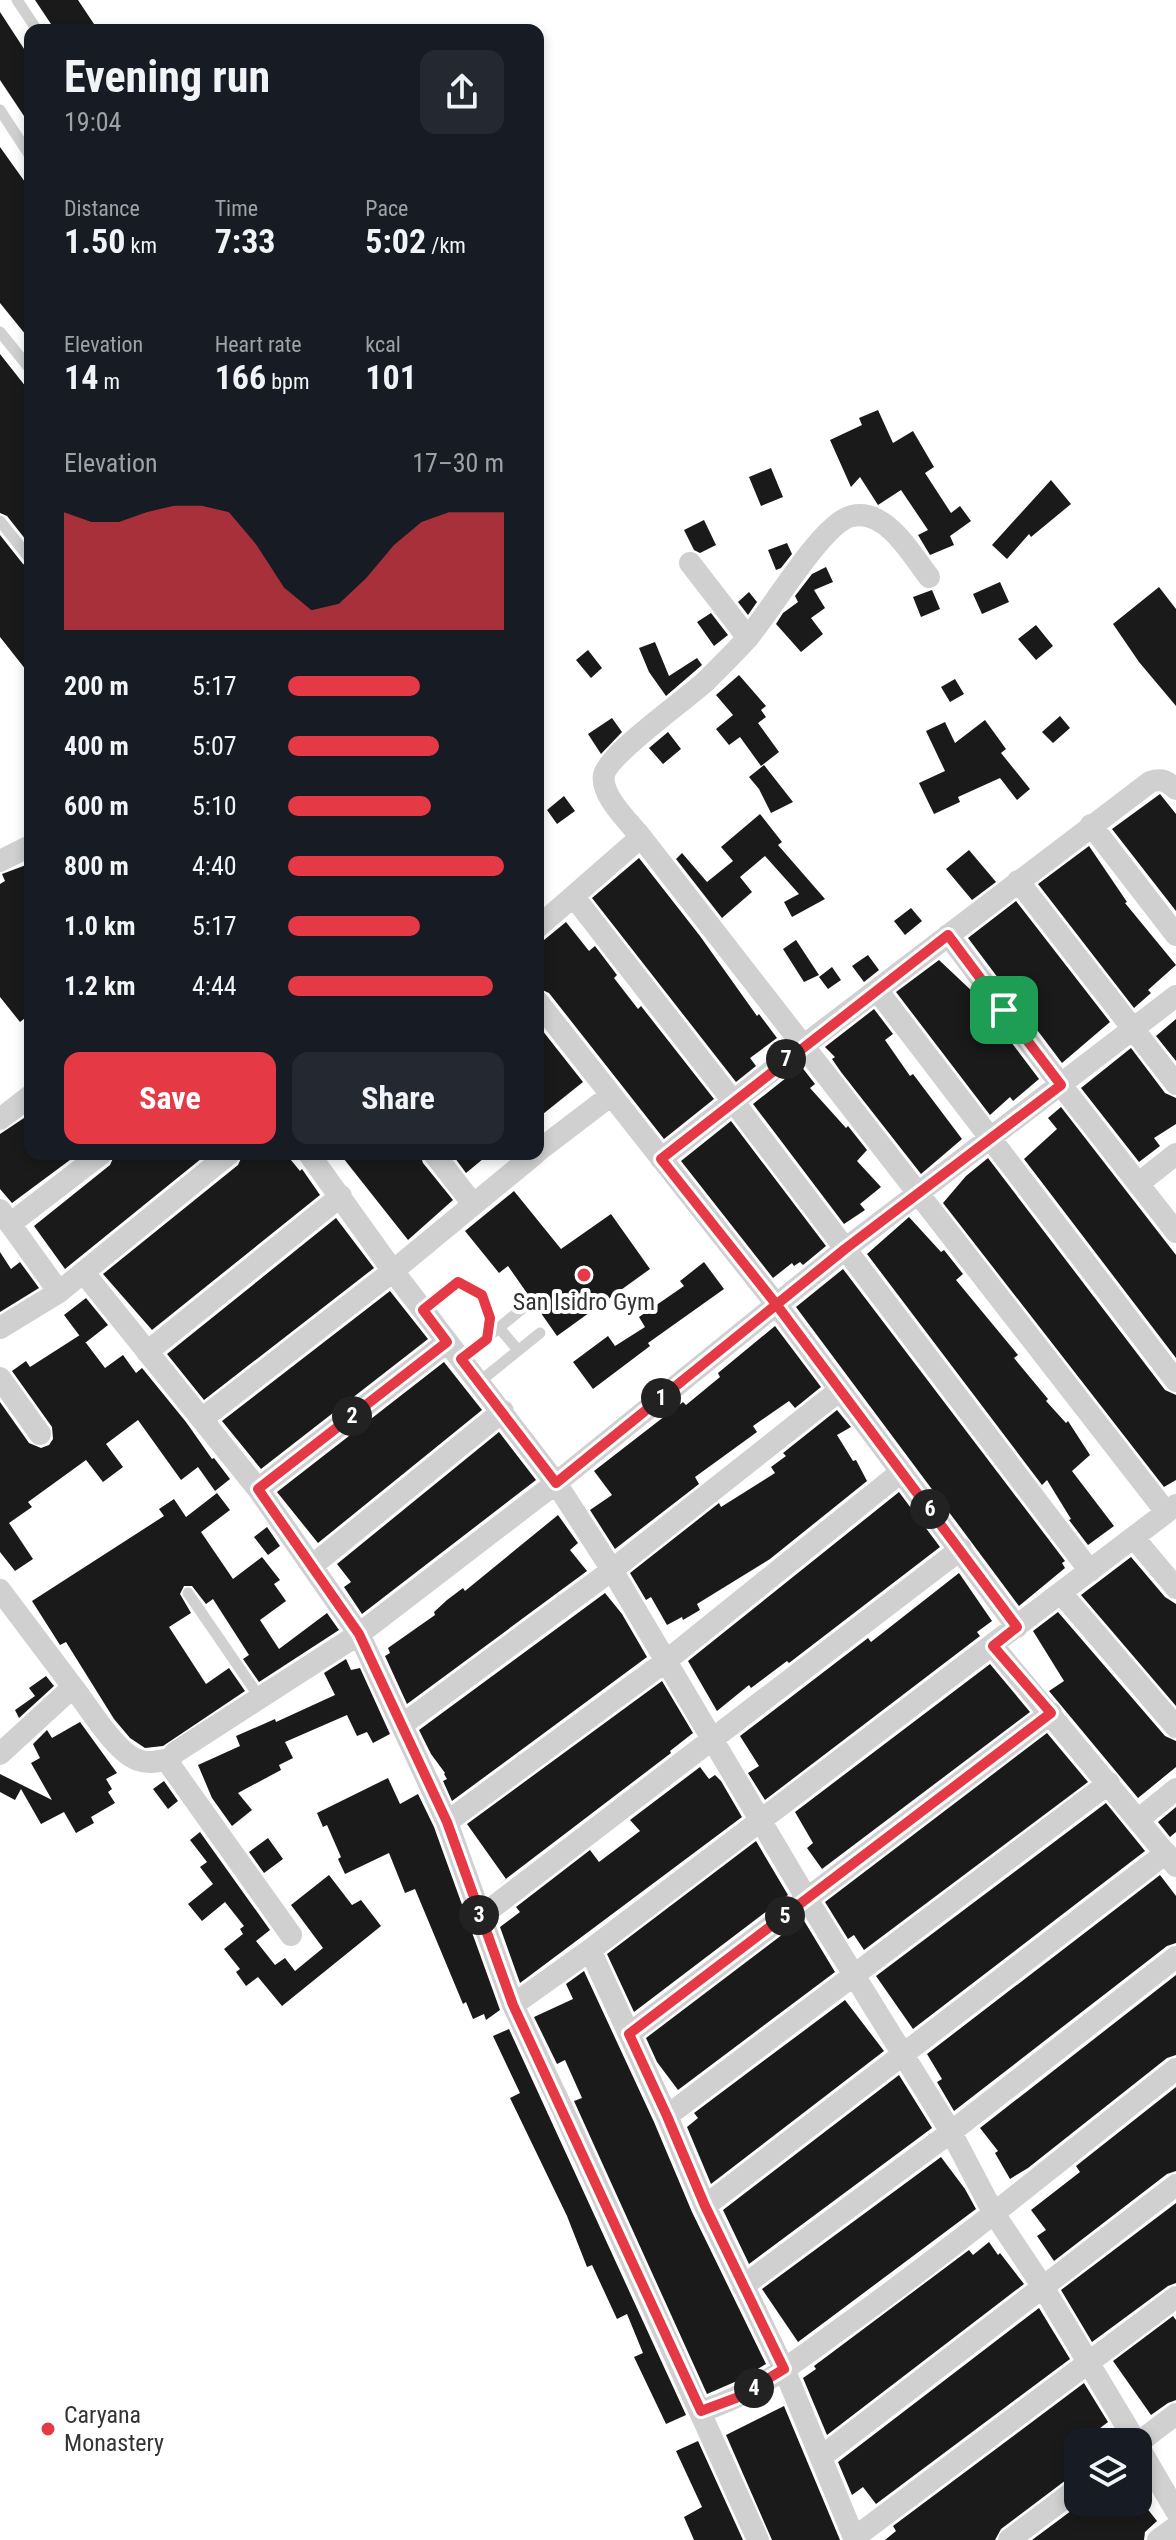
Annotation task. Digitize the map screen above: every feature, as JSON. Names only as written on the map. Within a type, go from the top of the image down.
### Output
[{"type":"street","points":[[513,2005],[590,1950],[1171,1509],[918,1195],[609,796],[604,783],[608,765],[623,749],[706,681],[748,638],[814,549],[842,520],[852,515],[876,518],[895,534],[929,577]]},
{"type":"street","points":[[690,563],[748,638]]},
{"type":"street","points":[[661,1159],[803,1046],[1150,782],[1159,779],[1167,781],[1176,789]]},
{"type":"street","points":[[1091,825],[1176,935]]},
{"type":"street","points":[[544,922],[641,837]]},
{"type":"street","points":[[0,861],[24,849]]},
{"type":"street","points":[[1018,881],[1176,1084]]},
{"type":"street","points":[[574,897],[1090,1571]]},
{"type":"street","points":[[948,935],[1176,1232]]},
{"type":"street","points":[[877,990],[1176,1381]]},
{"type":"street","points":[[0,1590],[122,1751],[135,1760],[149,1763],[170,1759],[176,1752],[359,1634],[556,1483],[845,1249],[1176,996]]},
{"type":"street","points":[[544,1010],[776,1304],[1017,1627]]},
{"type":"street","points":[[544,1143],[610,1096]]},
{"type":"street","points":[[0,1119],[24,1101]]},
{"type":"street","points":[[1139,1183],[1176,1154]]},
{"type":"street","points":[[59,1292],[5,1217],[92,1160]]},
{"type":"street","points":[[0,1328],[59,1292],[222,1160]]},
{"type":"street","points":[[314,1160],[393,1271],[556,1483],[612,1570],[853,1976],[951,2132],[993,2212],[1043,2287],[1128,2428]]},
{"type":"street","points":[[439,1160],[473,1204]]},
{"type":"street","points":[[203,1418],[393,1271],[524,1160]]},
{"type":"street","points":[[147,1352],[341,1196]]},
{"type":"street","points":[[84,1273],[258,1489],[359,1634],[447,1822],[513,2005],[758,2540]]},
{"type":"street","points":[[258,1489],[454,1351]]},
{"type":"street","points":[[0,1378],[40,1434]]},
{"type":"street","points":[[402,1725],[612,1570],[840,1390]]},
{"type":"street","points":[[313,1565],[503,1411]]},
{"type":"street","points":[[447,1822],[666,1661],[901,1472]]},
{"type":"street","points":[[1134,1538],[1176,1588]]},
{"type":"street","points":[[480,1917],[961,1549]]},
{"type":"street","points":[[1061,1593],[1176,1727]]},
{"type":"street","points":[[705,2206],[903,2053],[1171,1859],[993,1646]]},
{"type":"street","points":[[1,1749],[73,1687]]},
{"type":"street","points":[[629,2034],[1051,1713]]},
{"type":"street","points":[[170,1759],[172,1768],[291,1935]]},
{"type":"street","points":[[667,2116],[1109,1783]]},
{"type":"street","points":[[1139,1819],[1176,1789]]},
{"type":"street","points":[[590,1950],[705,2206],[784,2369],[854,2539],[1176,2297]]},
{"type":"street","points":[[743,2286],[951,2132],[1176,1957]]},
{"type":"street","points":[[701,2411],[736,2398],[784,2369],[918,2273],[1176,2069]]},
{"type":"street","points":[[821,2457],[1176,2185]]},
{"type":"street","points":[[1152,2432],[1176,2414]]},
{"type":"street","points":[[1152,2470],[1176,2511]]},
{"type":"street","points":[[1009,2540],[1064,2499]]},
{"type":"street","points":[[1158,2540],[1176,2527]]},
{"type":"lane","points":[[17,0],[33,24]]},
{"type":"lane","points":[[0,110],[24,147]]},
{"type":"lane","points":[[0,332],[24,362]]},
{"type":"lane","points":[[0,521],[24,551]]},
{"type":"lane","points":[[423,1310],[458,1282],[482,1295],[490,1318],[487,1339]]},
{"type":"lane","points":[[454,1351],[487,1339],[523,1308]]},
{"type":"lane","points":[[500,1329],[518,1350]]},
{"type":"lane","points":[[479,1382],[540,1333]]},
{"type":"lane","points":[[188,1593],[260,1698]]},
{"type":"building","points":[[35,0],[78,0],[94,24],[51,24]]},
{"type":"building","points":[[0,12],[24,49],[24,116],[0,80]]},
{"type":"building","points":[[0,147],[24,181],[24,333],[0,303]]},
{"type":"building","points":[[0,354],[24,384],[24,537],[7,516],[0,513]]},
{"type":"building","points":[[878,410],[893,443],[913,431],[934,467],[925,473],[951,513],[960,506],[971,521],[950,536],[954,545],[930,555],[918,535],[928,530],[901,490],[878,505],[860,477],[851,487],[830,440],[862,425],[859,418]]},
{"type":"building","points":[[771,468],[783,497],[761,506],[749,477]]},
{"type":"building","points":[[1051,480],[1071,504],[1031,537],[1029,534],[1007,559],[992,545]]},
{"type":"building","points":[[704,520],[716,545],[700,553],[694,550],[684,530]]},
{"type":"building","points":[[0,535],[24,564],[24,667],[0,637]]},
{"type":"building","points":[[787,543],[792,554],[776,570],[768,550]]},
{"type":"building","points":[[826,567],[833,582],[814,590],[825,608],[811,618],[823,634],[801,652],[776,624],[783,613],[798,602],[795,596],[812,574]]},
{"type":"building","points":[[1000,582],[1009,602],[982,614],[973,594]]},
{"type":"building","points":[[1159,587],[1176,609],[1176,706],[1139,662],[1113,624]]},
{"type":"building","points":[[932,590],[940,609],[921,617],[913,597]]},
{"type":"building","points":[[749,592],[757,602],[748,615],[738,602]]},
{"type":"building","points":[[711,613],[728,635],[714,646],[697,622]]},
{"type":"building","points":[[1036,625],[1053,646],[1036,660],[1018,639]]},
{"type":"building","points":[[655,642],[669,676],[697,658],[702,665],[666,696],[649,672],[639,648]]},
{"type":"building","points":[[588,650],[602,668],[591,678],[576,660]]},
{"type":"building","points":[[739,675],[766,706],[761,710],[766,717],[758,723],[779,752],[761,766],[740,737],[729,745],[716,729],[733,715],[716,695]]},
{"type":"building","points":[[955,679],[964,694],[950,702],[941,687]]},
{"type":"building","points":[[1060,716],[1070,728],[1053,743],[1042,732]]},
{"type":"building","points":[[612,718],[622,732],[601,754],[588,734]]},
{"type":"building","points":[[985,720],[1006,749],[1001,753],[1030,789],[1017,800],[1000,778],[958,797],[960,802],[934,814],[919,783],[945,771],[926,731],[945,722],[955,743]]},
{"type":"building","points":[[668,732],[681,749],[663,764],[649,748]]},
{"type":"building","points":[[764,765],[793,802],[771,813],[749,777]]},
{"type":"building","points":[[1160,794],[1176,814],[1176,911],[1112,829]]},
{"type":"building","points":[[564,796],[575,811],[557,824],[547,810]]},
{"type":"building","points":[[760,814],[782,842],[778,845],[825,899],[792,917],[784,902],[799,894],[765,856],[740,877],[752,892],[722,918],[676,859],[682,853],[707,882],[733,861],[721,847]]},
{"type":"building","points":[[1089,846],[1125,903],[1176,965],[1148,990],[1151,993],[1134,1008],[1038,884]]},
{"type":"building","points":[[969,850],[996,882],[972,900],[946,869]]},
{"type":"building","points":[[639,858],[757,1016],[759,1014],[777,1038],[750,1058],[756,1066],[736,1082],[592,898]]},
{"type":"building","points":[[24,866],[24,1019],[20,1022],[0,997],[0,884],[5,881],[2,874]]},
{"type":"building","points":[[1016,901],[1110,1022],[1062,1063],[968,938]]},
{"type":"building","points":[[911,908],[922,921],[905,935],[894,921]]},
{"type":"building","points":[[566,922],[589,951],[595,946],[638,1009],[641,1006],[714,1099],[664,1139],[549,993],[544,991],[544,940]]},
{"type":"building","points":[[796,940],[819,975],[804,982],[783,949]]},
{"type":"building","points":[[868,955],[879,970],[864,982],[852,966]]},
{"type":"building","points":[[939,960],[974,993],[1039,1079],[1013,1101],[1010,1097],[990,1115],[896,992]]},
{"type":"building","points":[[832,967],[841,980],[828,989],[819,977]]},
{"type":"building","points":[[874,1009],[893,1034],[885,1040],[962,1139],[921,1174],[825,1047]]},
{"type":"building","points":[[1176,1019],[1176,1061],[1156,1036]]},
{"type":"building","points":[[544,1033],[583,1082],[544,1113]]},
{"type":"building","points":[[1131,1048],[1165,1093],[1176,1098],[1176,1124],[1154,1138],[1160,1146],[1139,1162],[1081,1088]]},
{"type":"building","points":[[801,1066],[815,1084],[810,1088],[867,1150],[857,1161],[881,1187],[860,1204],[865,1210],[844,1224],[753,1104]]},
{"type":"building","points":[[1061,1107],[1176,1255],[1176,1358],[1024,1159],[1057,1129],[1048,1118]]},
{"type":"building","points":[[24,1118],[24,1160],[70,1160],[12,1203],[0,1189],[0,1134]]},
{"type":"building","points":[[731,1121],[826,1246],[803,1265],[800,1262],[794,1266],[792,1263],[773,1278],[681,1161]]},
{"type":"building","points":[[988,1158],[1165,1390],[1176,1395],[1176,1480],[1164,1487],[943,1203],[966,1176]]},
{"type":"building","points":[[112,1160],[200,1160],[65,1269],[34,1226]]},
{"type":"building","points":[[240,1160],[291,1160],[300,1171],[302,1169],[320,1195],[152,1330],[103,1274]]},
{"type":"building","points":[[345,1160],[422,1160],[453,1200],[408,1240]]},
{"type":"building","points":[[456,1160],[482,1160],[466,1173]]},
{"type":"building","name":"San Isidro Gym","points":[[514,1191],[561,1249],[611,1214],[650,1269],[557,1336],[508,1266],[499,1273],[465,1231]]},
{"type":"building","points":[[909,1217],[941,1252],[944,1250],[963,1274],[956,1280],[1018,1355],[1014,1358],[1048,1399],[1046,1401],[1066,1423],[1068,1421],[1090,1455],[1072,1471],[1114,1526],[1088,1545],[1069,1520],[1047,1480],[1042,1485],[867,1254]]},
{"type":"building","points":[[336,1218],[374,1268],[204,1400],[167,1354]]},
{"type":"building","points":[[0,1252],[11,1269],[20,1262],[39,1288],[0,1312]]},
{"type":"building","points":[[704,1262],[724,1289],[648,1343],[650,1346],[593,1389],[573,1362],[608,1336],[615,1346],[645,1327],[639,1317],[684,1286],[680,1281]]},
{"type":"building","points":[[843,1269],[1065,1561],[1062,1563],[1065,1568],[1019,1606],[796,1307]]},
{"type":"building","points":[[390,1291],[428,1339],[261,1469],[222,1421]]},
{"type":"building","points":[[86,1298],[108,1325],[85,1343],[64,1315]]},
{"type":"building","points":[[775,1326],[821,1387],[795,1408],[789,1401],[753,1426],[757,1432],[695,1477],[699,1484],[615,1549],[590,1510],[612,1495],[594,1471],[683,1402],[686,1405],[720,1377],[718,1373]]},
{"type":"building","points":[[80,1335],[105,1368],[123,1355],[136,1373],[142,1368],[230,1479],[215,1491],[198,1467],[181,1480],[138,1420],[106,1444],[123,1467],[103,1482],[86,1460],[28,1502],[32,1507],[9,1523],[33,1559],[15,1571],[0,1552],[0,1402],[29,1443],[41,1448],[49,1445],[53,1439],[52,1427],[12,1371],[26,1361],[30,1367]]},
{"type":"building","points":[[444,1362],[482,1410],[318,1543],[277,1492]]},
{"type":"building","points":[[837,1410],[851,1427],[837,1435],[867,1481],[770,1559],[697,1604],[700,1610],[667,1625],[651,1597],[646,1600],[630,1573],[719,1503],[721,1507],[775,1473],[771,1467],[786,1456],[783,1453]]},
{"type":"building","points":[[499,1432],[536,1480],[362,1614],[344,1587],[351,1582],[337,1564]]},
{"type":"building","points":[[899,1492],[940,1547],[789,1663],[787,1661],[751,1688],[749,1685],[717,1711],[688,1661]]},
{"type":"building","points":[[217,1493],[230,1510],[201,1532],[233,1579],[262,1557],[280,1580],[274,1584],[286,1601],[260,1620],[279,1649],[327,1613],[339,1630],[259,1682],[243,1659],[249,1655],[213,1599],[206,1604],[192,1586],[184,1586],[180,1594],[191,1613],[169,1627],[206,1684],[229,1668],[245,1691],[163,1746],[145,1748],[130,1738],[114,1719],[66,1642],[60,1645],[32,1601],[164,1516],[159,1509],[174,1499],[186,1517]]},
{"type":"building","points":[[558,1515],[578,1543],[570,1550],[587,1571],[407,1704],[385,1656],[390,1653],[388,1648],[435,1615],[434,1612],[447,1600],[463,1588],[465,1591]]},
{"type":"building","points":[[267,1527],[280,1546],[268,1555],[254,1537]]},
{"type":"building","points":[[1131,1557],[1165,1597],[1176,1604],[1176,1706],[1081,1595]]},
{"type":"building","points":[[959,1573],[992,1621],[977,1632],[980,1636],[765,1800],[748,1773],[759,1766],[740,1736],[868,1638],[871,1642]]},
{"type":"building","points":[[605,1593],[622,1614],[647,1657],[452,1801],[443,1781],[447,1779],[445,1773],[419,1730]]},
{"type":"building","points":[[1058,1612],[1165,1736],[1176,1741],[1176,1767],[1138,1798],[1049,1691],[1064,1681],[1033,1631]]},
{"type":"building","points":[[346,1659],[351,1670],[360,1668],[390,1734],[373,1743],[367,1732],[357,1736],[347,1715],[285,1742],[293,1758],[279,1765],[281,1770],[238,1793],[252,1810],[232,1826],[212,1798],[198,1765],[240,1746],[236,1736],[335,1695],[324,1673]]},
{"type":"building","points":[[990,1664],[1030,1712],[822,1869],[807,1848],[813,1843],[795,1812]]},
{"type":"building","points":[[46,1676],[54,1686],[19,1718],[15,1710],[35,1696],[29,1688]]},
{"type":"building","points":[[662,1681],[693,1733],[506,1879],[467,1824]]},
{"type":"building","points":[[80,1722],[117,1773],[106,1779],[112,1789],[108,1792],[115,1803],[91,1817],[94,1823],[76,1833],[64,1812],[41,1824],[21,1789],[15,1800],[0,1792],[0,1774],[52,1800],[31,1763],[40,1758],[33,1744],[47,1730],[52,1738]]},
{"type":"building","points":[[1047,1733],[1088,1782],[864,1950],[854,1935],[848,1939],[825,1902]]},
{"type":"building","points":[[700,1767],[709,1779],[715,1775],[721,1781],[742,1817],[520,1983],[500,1927],[520,1912],[516,1907],[590,1850],[599,1862],[640,1831],[630,1820]]},
{"type":"building","points":[[388,1778],[400,1804],[418,1794],[434,1827],[500,2010],[486,2020],[484,2014],[473,2019],[466,2002],[463,2004],[415,1889],[405,1893],[389,1853],[345,1874],[327,1825],[323,1827],[317,1813]]},
{"type":"building","points":[[164,1781],[178,1801],[168,1809],[153,1789]]},
{"type":"building","points":[[1106,1803],[1145,1851],[913,2029],[876,1976]]},
{"type":"building","points":[[1176,1807],[1176,1832],[1170,1837],[1158,1822]]},
{"type":"building","points":[[200,1832],[270,1930],[256,1941],[275,1965],[285,1958],[295,1971],[323,1948],[291,1905],[329,1875],[352,1905],[361,1900],[381,1926],[282,2006],[258,1977],[246,1986],[236,1972],[240,1969],[224,1949],[243,1934],[240,1929],[244,1926],[225,1902],[202,1921],[188,1904],[213,1884],[200,1867],[207,1862],[190,1840]]},
{"type":"building","points":[[268,1838],[283,1859],[264,1873],[249,1852]]},
{"type":"building","points":[[756,1841],[788,1895],[634,2012],[607,1954]]},
{"type":"building","points":[[1160,1875],[1176,1896],[1176,1943],[1167,1946],[954,2111],[937,2082],[942,2079],[927,2054]]},
{"type":"building","points":[[803,1919],[835,1972],[678,2090],[657,2062],[646,2038]]},
{"type":"building","points":[[584,1971],[692,2212],[766,2364],[707,2394],[574,2101],[582,2098],[565,2060],[557,2064],[534,2017],[573,1999],[566,1984]]},
{"type":"building","points":[[1176,1975],[1176,2055],[1167,2058],[1010,2179],[995,2153],[998,2151],[980,2128]]},
{"type":"building","points":[[845,2000],[884,2051],[711,2184],[687,2127],[698,2118],[694,2113]]},
{"type":"building","points":[[509,2029],[686,2415],[666,2424],[634,2357],[643,2353],[627,2314],[617,2319],[592,2265],[587,2267],[567,2216],[510,2098],[520,2093],[493,2036]]},
{"type":"building","points":[[899,2075],[932,2128],[749,2264],[723,2210]]},
{"type":"building","points":[[1176,2087],[1176,2171],[1167,2174],[1054,2261],[1037,2236],[1046,2230],[1031,2210],[1080,2172],[1076,2166]]},
{"type":"building","points":[[941,2157],[976,2209],[798,2342],[762,2289]]},
{"type":"building","points":[[1176,2203],[1176,2283],[1092,2342],[1061,2290]]},
{"type":"building","points":[[989,2242],[1024,2284],[827,2435],[803,2378],[816,2369],[814,2366],[969,2250],[973,2255]]},
{"type":"building","points":[[1039,2308],[1070,2359],[876,2504],[863,2487],[852,2495],[838,2462]]},
{"type":"building","points":[[1173,2316],[1176,2320],[1176,2400],[1151,2415],[1113,2361]]},
{"type":"building","points":[[1084,2383],[1108,2422],[1100,2428],[1064,2428],[1064,2482],[1001,2529],[995,2540],[885,2540],[896,2531],[893,2526]]},
{"type":"building","points":[[784,2406],[840,2540],[772,2540],[726,2435]]},
{"type":"building","points":[[698,2441],[743,2540],[694,2540],[684,2517],[702,2507],[676,2451]]},
{"type":"building","points":[[1152,2515],[1157,2521],[1145,2532],[1144,2540],[1032,2540],[1064,2516]]},
{"type":"place","name":"San Isidro Gym","points":[[584,1275]]},
{"type":"place","name":"Caryana Monastery","points":[[48,2429]]},
{"type":"route","points":[[1004,1010],[948,935],[661,1159],[776,1304],[1017,1627],[993,1646],[1051,1713],[629,2034],[705,2206],[784,2369],[736,2398],[701,2411],[513,2005],[447,1822],[359,1634],[258,1489],[447,1342],[423,1310],[458,1282],[482,1295],[490,1318],[487,1339],[461,1359],[556,1483],[776,1304],[845,1249],[1061,1085],[1004,1010]]}]
